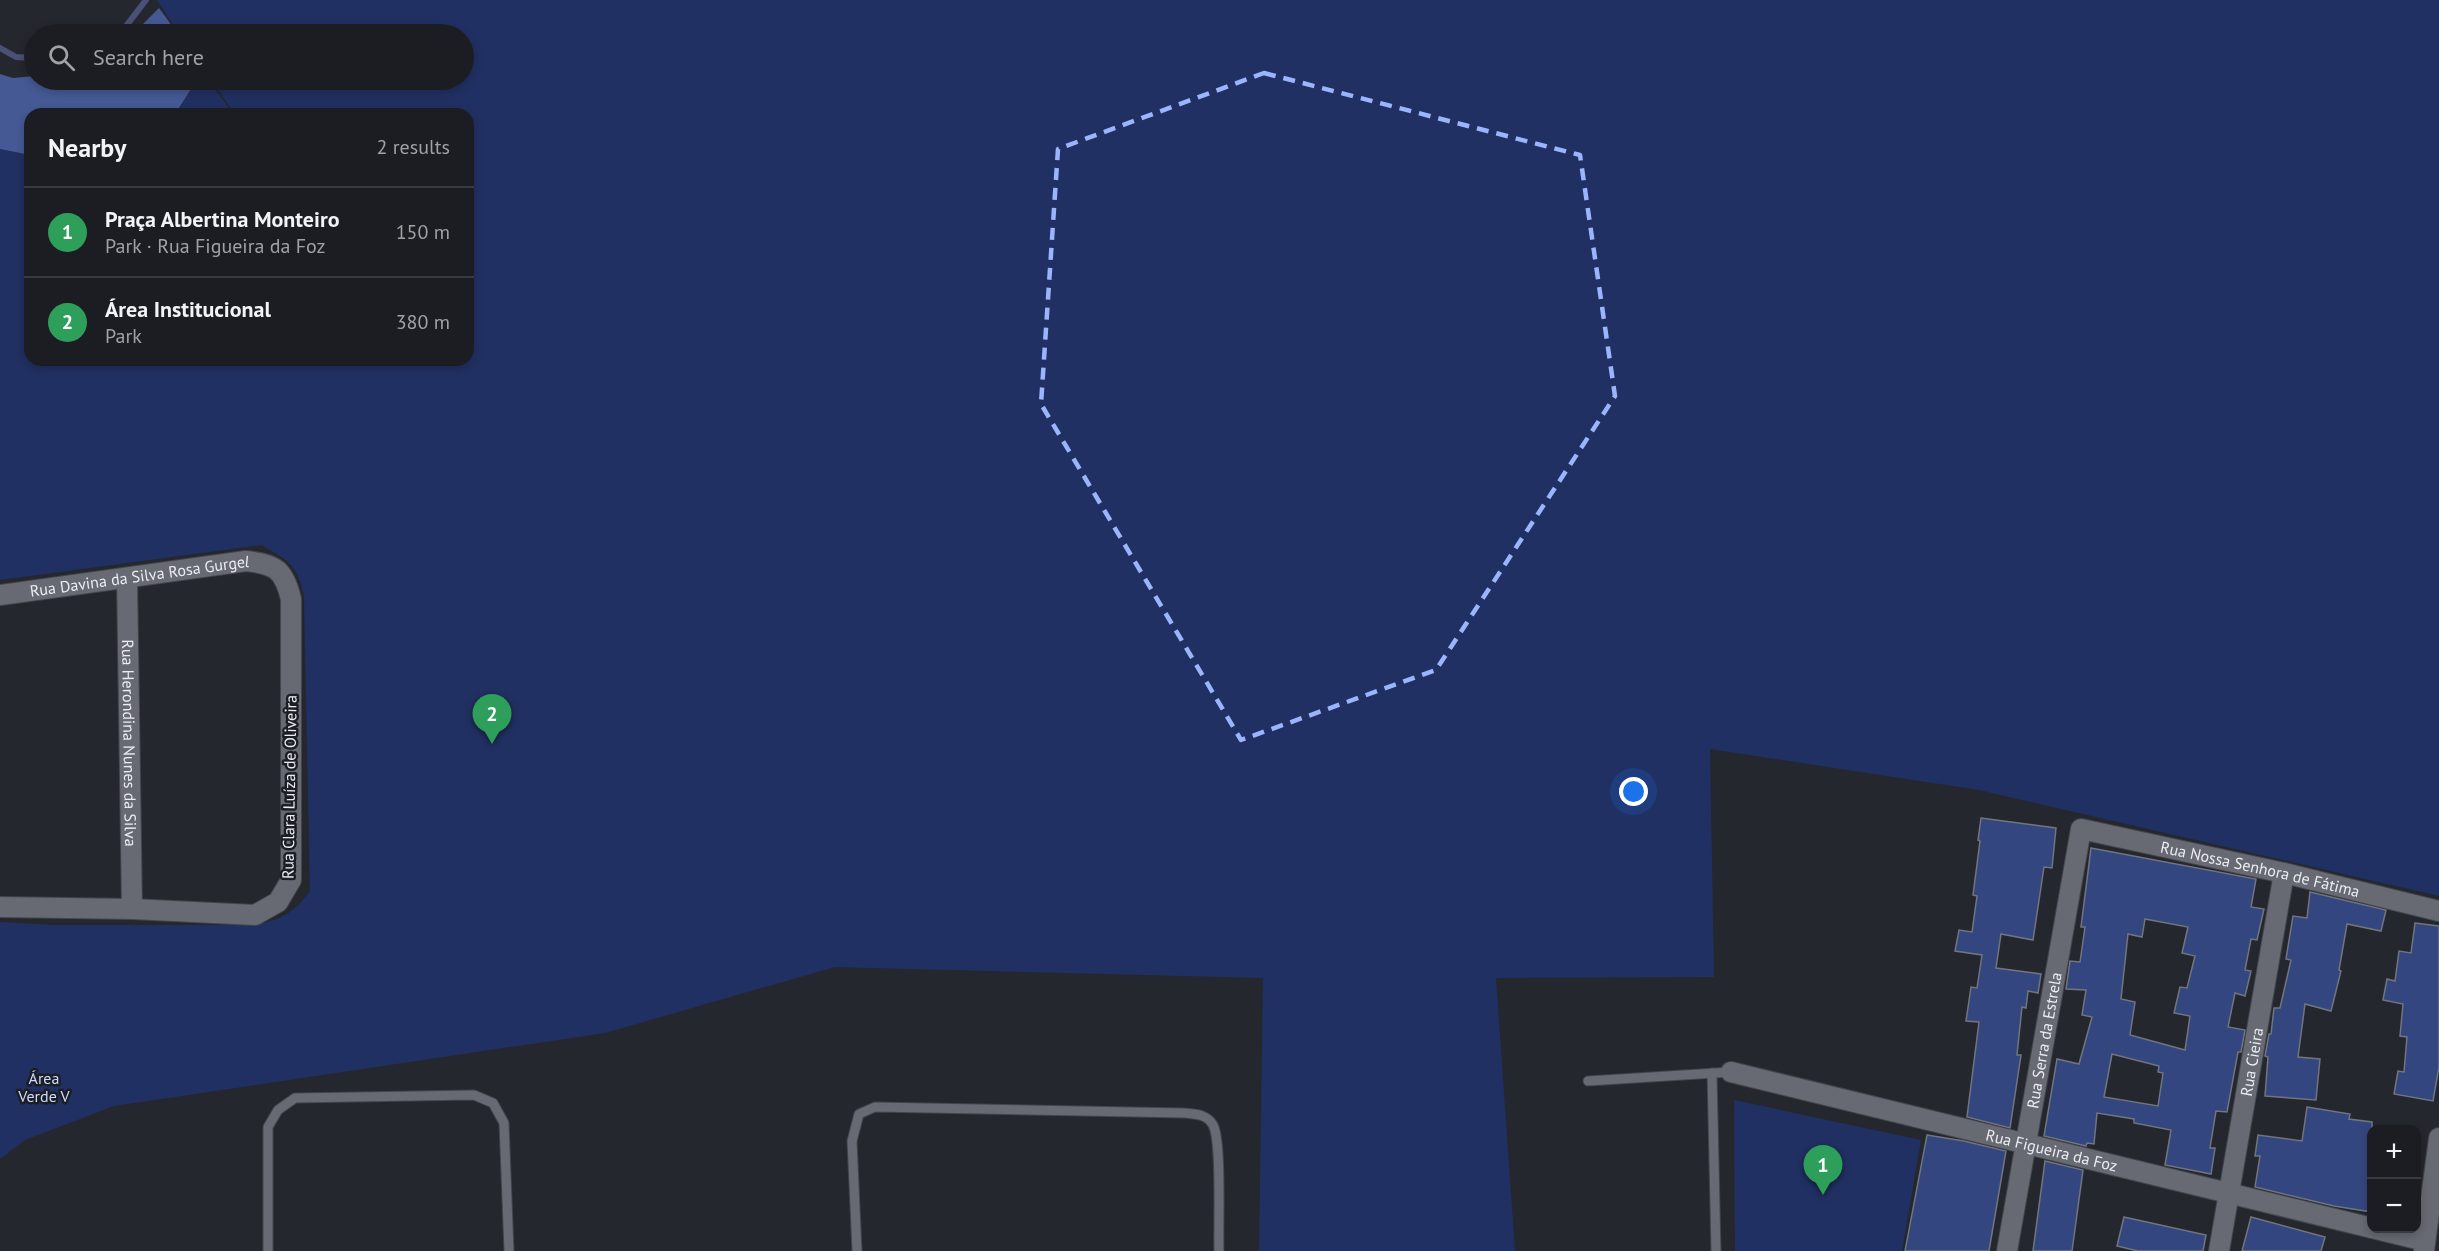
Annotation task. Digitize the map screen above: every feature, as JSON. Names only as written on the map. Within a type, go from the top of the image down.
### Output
[{"type":"street","name":"Rua Davina da Silva Rosa Gurgel","points":[[0,595],[246,561],[265,563],[279,570]]},
{"type":"street","name":"Rua Clara Luíza de Oliveira","points":[[0,907],[132,909],[255,915],[279,902],[291,880],[291,599],[286,581],[279,570]]},
{"type":"street","name":"Rua Herondina Nunes da Silva","points":[[127,578],[132,909]]},
{"type":"street","name":"Rua Nossa Senhora de Fátima","points":[[2081,829],[2284,873],[2439,911]]},
{"type":"street","name":"Rua Serra da Estrela","points":[[2007,1251],[2081,829]]},
{"type":"street","name":"Rua Cieira","points":[[2219,1251],[2284,873]]},
{"type":"street","name":"Rua Figueira da Foz","points":[[1721,1072],[2367,1227]]},
{"type":"street","points":[[2424,1246],[2439,1138]]},
{"type":"street","name":"Rua Figueira da Foz","points":[[2386,1233],[2424,1246]]},
{"type":"lane","name":"Rua Figueira da Foz","points":[[1588,1081],[1721,1072]]},
{"type":"lane","points":[[1716,1251],[1721,1072]]},
{"type":"lane","points":[[268,1251],[268,1126],[278,1110],[295,1098],[474,1095],[493,1103],[504,1123],[509,1251]]},
{"type":"lane","points":[[857,1251],[852,1141],[859,1114],[875,1107],[1203,1115],[1213,1124],[1218,1142],[1219,1251]]},
{"type":"highlighted area","points":[[1264,73],[1580,155],[1615,396],[1436,670],[1241,740],[1041,404],[1058,149]]},
{"type":"green space","name":"Área Verde V","points":[[157,0],[2439,0],[2439,896],[1979,790],[1710,749],[1714,977],[1496,978],[1515,1251],[1259,1251],[1263,978],[835,967],[605,1033],[114,1106],[25,1140],[0,1159],[0,922],[51,925],[255,925],[286,914],[298,905],[310,891],[304,597],[295,570],[285,560],[261,545],[0,580],[0,149],[24,154],[24,366],[474,366],[474,108],[231,108],[218,90],[474,90],[474,24],[173,24]]},
{"type":"green space","points":[[191,90],[216,90],[229,108],[179,108]]},
{"type":"green space","points":[[1734,1100],[1921,1140],[1902,1251],[1735,1251]]},
{"type":"shaded area","points":[[159,8],[171,24],[143,24]]},
{"type":"shaded area","points":[[0,74],[13,78],[24,77],[24,90],[191,90],[179,108],[24,108],[24,154],[0,149]]},
{"type":"building","points":[[1981,818],[2056,828],[2052,868],[2044,867],[2033,940],[2001,934],[1996,968],[2041,974],[2038,993],[2028,991],[2026,1008],[2022,1007],[2017,1055],[2021,1055],[2010,1128],[1967,1117],[1979,1022],[1966,1021],[1971,987],[1977,988],[1982,955],[1955,951],[1959,930],[1972,932],[1977,896],[1973,895]]},
{"type":"building","points":[[2091,848],[2256,879],[2251,907],[2264,909],[2257,940],[2251,939],[2245,970],[2251,971],[2245,996],[2235,993],[2228,1027],[2245,1030],[2241,1052],[2238,1052],[2227,1112],[2216,1111],[2210,1148],[2215,1148],[2211,1174],[2165,1165],[2171,1130],[2134,1123],[2134,1119],[2097,1113],[2094,1144],[2087,1143],[2086,1146],[2044,1136],[2057,1059],[2079,1064],[2092,1017],[2082,1015],[2086,990],[2066,989],[2070,961],[2080,962],[2085,927],[2081,927]],"holes":[[[2145,919],[2188,927],[2182,953],[2195,956],[2187,988],[2180,987],[2174,1013],[2190,1016],[2185,1050],[2130,1035],[2135,1002],[2121,999],[2128,934],[2142,937]],[[2112,1054],[2159,1066],[2158,1072],[2163,1073],[2158,1106],[2104,1097]]]},
{"type":"building","points":[[2310,892],[2386,910],[2381,931],[2347,924],[2339,970],[2341,971],[2331,1011],[2305,1004],[2298,1057],[2320,1059],[2316,1100],[2265,1096],[2268,1057],[2265,1056],[2269,1034],[2271,1034],[2274,1008],[2280,1008],[2291,960],[2286,959],[2293,916],[2307,918]]},
{"type":"building","points":[[2415,923],[2439,926],[2439,1067],[2433,1101],[2394,1094],[2398,1071],[2404,1072],[2407,1037],[2400,1036],[2403,1004],[2383,1000],[2387,979],[2395,981],[2399,951],[2411,953]]},
{"type":"building","points":[[2307,1107],[2350,1114],[2349,1119],[2372,1122],[2372,1125],[2367,1125],[2367,1211],[2334,1206],[2255,1187],[2260,1156],[2255,1156],[2258,1135],[2302,1141]]},
{"type":"building","points":[[1927,1135],[2006,1151],[1989,1251],[1905,1251]]},
{"type":"building","points":[[2045,1161],[2083,1170],[2072,1251],[2033,1251]]},
{"type":"building","points":[[2124,1217],[2206,1235],[2203,1251],[2138,1251],[2117,1246]]},
{"type":"building","points":[[2251,1217],[2325,1237],[2321,1251],[2242,1251]]},
{"type":"waterway","points":[[128,24],[146,0]]},
{"type":"waterway","points":[[0,48],[16,57],[24,57]]},
{"type":"place","name":"Área Institucional","points":[[492,744]]},
{"type":"place","name":"Praça Albertina Monteiro","points":[[1823,1195]]}]
